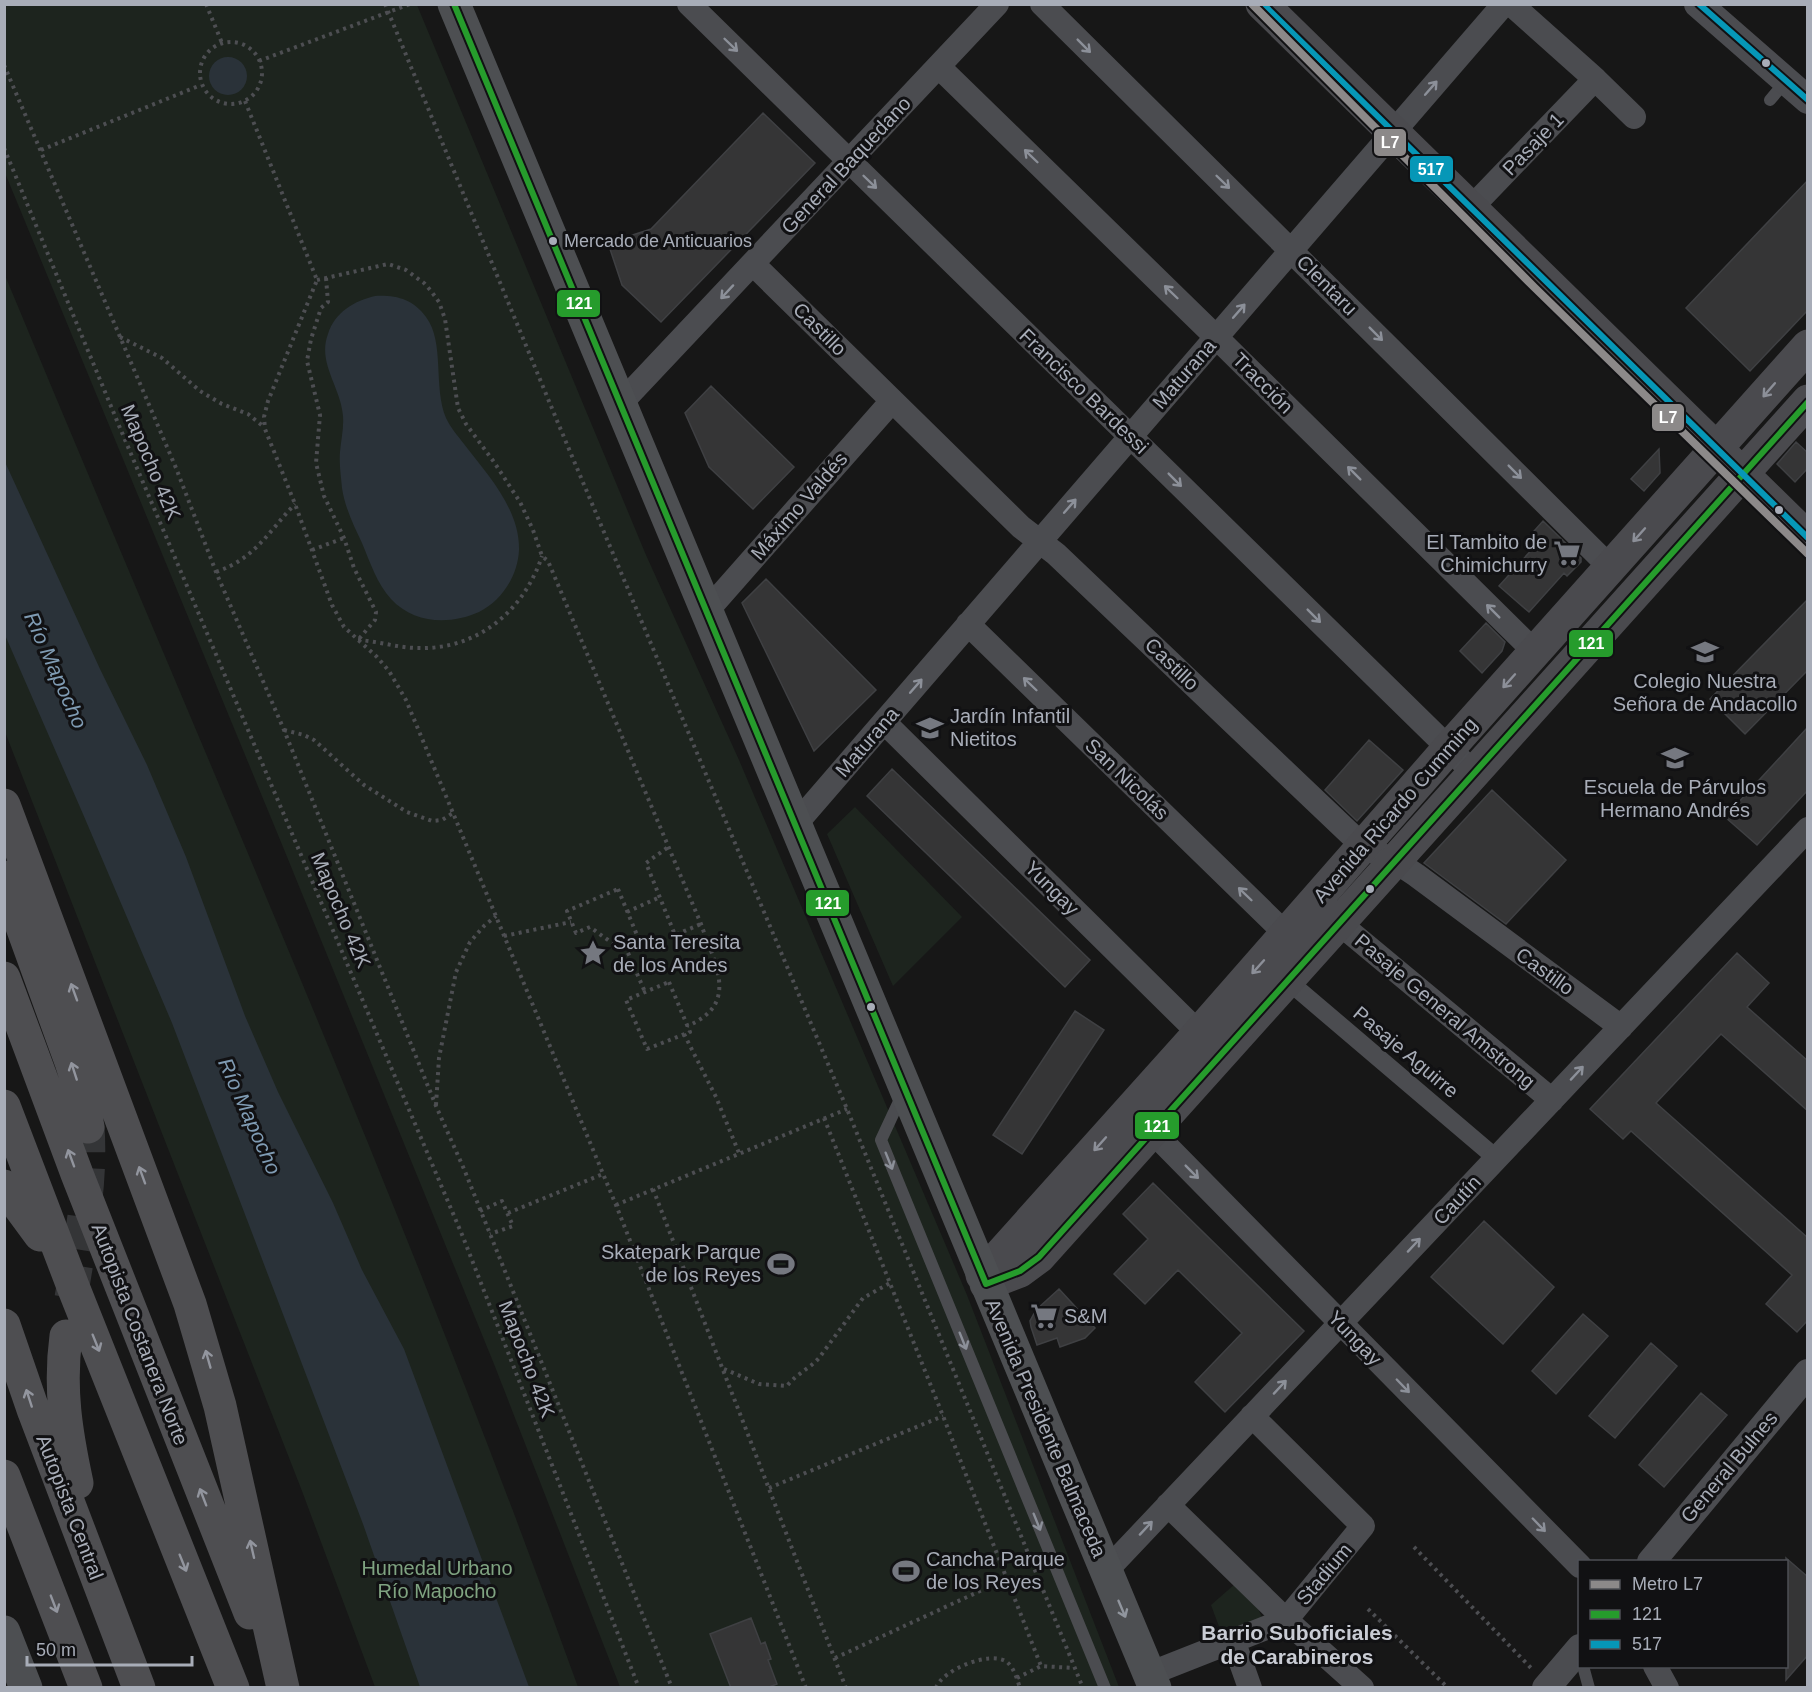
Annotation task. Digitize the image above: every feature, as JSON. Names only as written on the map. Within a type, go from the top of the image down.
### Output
[{"type":"highway","points":[[4,805],[204,1345],[220,1406],[281,1688]]},
{"type":"highway","points":[[4,877],[71,1062],[82,1096],[88,1127]]},
{"type":"highway","name":"Autopista Costanera Norte","points":[[4,978],[90,1207],[281,1688]]},
{"type":"highway","points":[[4,1106],[74,1289],[233,1688]]},
{"type":"highway","points":[[7,1189],[39,1233],[74,1289]]},
{"type":"highway","name":"Autopista Central","points":[[4,1325],[34,1412],[139,1688]]},
{"type":"highway","points":[[66,1336],[62,1380],[65,1412],[71,1454],[102,1590]]},
{"type":"highway","points":[[4,1476],[86,1688]]},
{"type":"highway","points":[[4,1497],[33,1549]]},
{"type":"main road","name":"Avenida Presidente Balmaceda","points":[[454,4],[1152,1681]]},
{"type":"main road","points":[[1262,4],[1742,476],[1808,538]]},
{"type":"main road","name":"Avenida Ricardo Cumming","points":[[984,1280],[1141,1120],[1210,1043],[1286,934],[1808,346]]},
{"type":"main road","name":"Avenida Ricardo Cumming","points":[[1210,1043],[1287,980],[1808,401]]},
{"type":"main road","points":[[4,1632],[26,1688]]},
{"type":"street","name":"General Baquedano","points":[[620,404],[997,4]]},
{"type":"street","name":"Clentaru","points":[[1042,4],[1610,567]]},
{"type":"street","name":"Maturana","points":[[795,825],[1504,4]]},
{"type":"street","points":[[1511,4],[1634,117]]},
{"type":"street","points":[[1698,4],[1778,91],[1808,100]]},
{"type":"street","name":"Francisco Bardessi","points":[[694,6],[849,161],[1474,773]]},
{"type":"street","name":"Tracción","points":[[939,67],[1535,652]]},
{"type":"street","name":"Pasaje 1","points":[[1471,208],[1595,79]]},
{"type":"street","name":"Castillo","points":[[753,264],[1021,527],[1056,554],[1364,847],[1395,861],[1621,1026]]},
{"type":"street","name":"Máximo Valdés","points":[[706,612],[892,401]]},
{"type":"street","name":"San Nicolás","points":[[968,624],[1286,934]]},
{"type":"street","name":"Yungay","points":[[884,722],[1210,1043]]},
{"type":"street","name":"Cautín","points":[[1106,1571],[1808,829]]},
{"type":"street","name":"Pasaje General Amstrong","points":[[1339,922],[1552,1100]]},
{"type":"street","name":"Pasaje Aguirre","points":[[1287,980],[1496,1158]]},
{"type":"street","name":"Yungay","points":[[1141,1120],[1578,1564]]},
{"type":"street","name":"General Bulnes","points":[[1653,1560],[1808,1373]]},
{"type":"street","name":"Stadium","points":[[1152,1681],[1233,1640],[1286,1620],[1363,1527],[1252,1416]]},
{"type":"street","points":[[1168,1505],[1286,1620],[1362,1688]]},
{"type":"street","points":[[1233,1640],[1250,1688]]},
{"type":"street","points":[[1547,1687],[1578,1658]]},
{"type":"street","points":[[1656,1668],[1667,1688]]},
{"type":"lane","points":[[905,1089],[881,1140],[1105,1688]]},
{"type":"lane","points":[[1584,1668],[1589,1688]]},
{"type":"path","points":[[206,4],[222,43]]},
{"type":"path","points":[[385,4],[558,423],[847,1109],[1083,1688]]},
{"type":"path","points":[[259,61],[410,4]]},
{"type":"path","points":[[222,43],[248,47],[259,61],[261,79],[253,95],[245,101],[228,105],[212,99],[201,85],[201,64],[205,55],[222,43]]},
{"type":"path","points":[[4,65],[176,468],[216,572],[284,730],[672,1688]]},
{"type":"path","points":[[41,150],[201,85]]},
{"type":"path","points":[[245,101],[317,280],[268,401],[264,417],[265,427],[332,605],[344,627],[378,657],[389,671],[406,700],[616,1204],[806,1688]]},
{"type":"path","name":"Mapocho 42K","points":[[4,148],[120,428],[463,1237],[639,1688]]},
{"type":"path","points":[[317,280],[388,264],[406,270],[424,283],[439,302],[446,319],[458,408],[466,424],[520,502],[542,556],[548,561],[667,848],[701,924],[721,989],[710,1010],[687,1026]]},
{"type":"path","points":[[326,278],[327,302],[321,308],[307,361],[320,416],[316,456],[317,471],[324,496],[344,538],[354,568],[376,612],[375,620],[358,640]]},
{"type":"path","points":[[120,337],[162,358],[200,391],[222,404],[248,414],[265,427]]},
{"type":"path","points":[[216,572],[247,557],[295,504]]},
{"type":"path","points":[[312,550],[344,538]]},
{"type":"path","points":[[358,640],[418,648],[447,646],[474,637],[497,623],[516,606],[534,577],[542,556]]},
{"type":"path","points":[[284,730],[314,740],[364,784],[407,812],[432,821],[442,820],[453,813]]},
{"type":"path","points":[[667,848],[646,863],[675,935],[701,924]]},
{"type":"path","points":[[618,889],[627,912],[639,940],[619,948],[590,927],[576,933],[567,911],[618,889]]},
{"type":"path","points":[[627,912],[660,897]]},
{"type":"path","points":[[435,1106],[439,1058],[453,980],[470,942],[496,916]]},
{"type":"path","points":[[504,936],[571,921]]},
{"type":"path","points":[[625,946],[645,992]]},
{"type":"path","points":[[669,982],[687,1026],[690,1032],[647,1049],[627,1000],[669,982]]},
{"type":"path","points":[[684,1034],[716,1097],[739,1154]]},
{"type":"path","points":[[616,1204],[847,1109]]},
{"type":"path","points":[[824,1119],[1041,1666]]},
{"type":"path","points":[[508,1213],[603,1173]]},
{"type":"path","points":[[653,1189],[846,1688]]},
{"type":"path","points":[[480,1211],[502,1201],[508,1213],[513,1226],[490,1234]]},
{"type":"path","points":[[722,1369],[759,1384],[787,1386],[795,1375],[812,1366],[819,1358],[863,1298],[890,1283]]},
{"type":"path","points":[[769,1488],[943,1416]]},
{"type":"path","points":[[1414,1547],[1547,1687]]},
{"type":"path","points":[[835,1658],[1006,1579]]},
{"type":"path","points":[[1368,1609],[1448,1688]]},
{"type":"path","points":[[936,1688],[943,1677],[977,1660],[987,1658],[1006,1662],[1017,1678],[1020,1688]]},
{"type":"path","points":[[1017,1678],[1041,1666],[1074,1668]]},
{"type":"green space","points":[[4,5],[417,5],[646,555],[739,760],[967,1295],[1119,1687],[620,1687],[494,1364],[5,173]]},
{"type":"green space","name":"Humedal Urbano Río Mapocho","points":[[4,273],[372,1153],[512,1508],[578,1687],[375,1687],[302,1491],[5,732]]},
{"type":"green space","points":[[855,807],[962,917],[893,986],[827,834]]},
{"type":"green space","points":[[1235,1584],[1256,1604],[1265,1624],[1224,1640],[1211,1605]]},
{"type":"water","points":[[228,57],[241,63],[247,76],[241,89],[228,95],[215,89],[209,76],[215,63]]},
{"type":"water","points":[[375,296],[404,299],[416,306],[426,317],[435,339],[440,393],[446,418],[500,493],[514,520],[519,550],[512,578],[495,601],[479,612],[468,616],[444,620],[421,618],[400,607],[391,599],[374,572],[345,503],[340,461],[343,416],[327,365],[325,345],[331,326],[340,314],[353,304]]},
{"type":"water","name":"Río Mapocho","points":[[5,462],[100,669],[147,765],[186,857],[245,1016],[278,1092],[333,1203],[362,1270],[404,1349],[529,1687],[420,1687],[363,1524],[172,1023],[5,635]]},
{"type":"building","points":[[763,113],[815,163],[661,322],[622,285],[608,243],[651,229]]},
{"type":"building","points":[[1808,180],[1808,310],[1750,371],[1686,308]]},
{"type":"building","points":[[711,386],[794,467],[753,509],[709,467],[685,413]]},
{"type":"building","points":[[1796,442],[1808,453],[1808,468],[1795,482],[1777,464]]},
{"type":"building","points":[[1659,449],[1660,473],[1644,491],[1631,479]]},
{"type":"building","points":[[1543,521],[1581,558],[1581,562],[1567,576],[1564,573],[1529,612],[1499,586],[1535,546],[1527,539]]},
{"type":"building","points":[[766,579],[876,690],[814,751],[742,603]]},
{"type":"building","points":[[1808,599],[1808,670],[1745,734],[1710,699]]},
{"type":"building","points":[[1486,623],[1505,642],[1502,651],[1482,673],[1460,651]]},
{"type":"building","points":[[1808,727],[1808,790],[1757,845],[1725,817]]},
{"type":"building","points":[[1369,740],[1403,770],[1357,821],[1325,790]]},
{"type":"building","points":[[892,769],[1090,960],[1065,987],[867,796]]},
{"type":"building","points":[[1492,790],[1566,860],[1506,924],[1424,863]]},
{"type":"building","points":[[1737,953],[1769,983],[1747,1007],[1808,1061],[1808,1111],[1721,1034],[1656,1103],[1808,1238],[1808,1320],[1797,1332],[1766,1304],[1792,1275],[1631,1131],[1623,1139],[1590,1109]]},
{"type":"building","points":[[1075,1011],[1104,1030],[1022,1154],[993,1135]]},
{"type":"building","points":[[1153,1183],[1304,1331],[1225,1412],[1195,1382],[1242,1333],[1178,1270],[1145,1304],[1114,1274],[1148,1239],[1123,1214]]},
{"type":"building","points":[[1484,1221],[1554,1287],[1503,1344],[1431,1277]]},
{"type":"building","points":[[1059,1289],[1095,1328],[1085,1338],[1060,1347],[1057,1338],[1037,1345],[1030,1321],[1036,1310]]},
{"type":"building","points":[[1583,1314],[1608,1336],[1556,1394],[1532,1371]]},
{"type":"building","points":[[1651,1343],[1677,1366],[1615,1438],[1589,1416]]},
{"type":"building","points":[[1701,1393],[1727,1415],[1664,1487],[1639,1465]]},
{"type":"building","points":[[1786,1558],[1808,1577],[1808,1655],[1786,1680],[1788,1560]]},
{"type":"building","points":[[751,1618],[761,1644],[765,1642],[771,1659],[768,1660],[777,1684],[766,1688],[731,1688],[710,1634]]},
{"type":"tunnel","points":[[71,1298],[87,1192],[88,1127]]},
{"type":"metro line","name":"L7","points":[[1252,4],[1535,288],[1808,554]]},
{"type":"transit line","name":"121","points":[[454,4],[986,1284],[1020,1271],[1039,1257],[1808,402]]},
{"type":"transit line","name":"517","points":[[1263,4],[1808,538]]},
{"type":"transit line","name":"517","points":[[1699,4],[1808,100]]},
{"type":"place","name":"Mercado de Anticuarios","points":[[553,241]]},
{"type":"place","name":"El Tambito de Chimichurry","points":[[1567,553]]},
{"type":"place","name":"Colegio Nuestra Señora de Andacollo","points":[[1705,652]]},
{"type":"place","name":"Jardín Infantil Nietitos","points":[[930,728]]},
{"type":"place","name":"Escuela de Párvulos Hermano Andrés","points":[[1675,758]]},
{"type":"place","name":"Santa Teresita de los Andes","points":[[593,953]]},
{"type":"place","name":"Skatepark Parque de los Reyes","points":[[781,1264]]},
{"type":"place","name":"S&M","points":[[1044,1316]]},
{"type":"place","name":"Cancha Parque de los Reyes","points":[[906,1571]]},
{"type":"district","name":"Barrio Suboficiales de Carabineros","points":[[1297,1644]]}]
